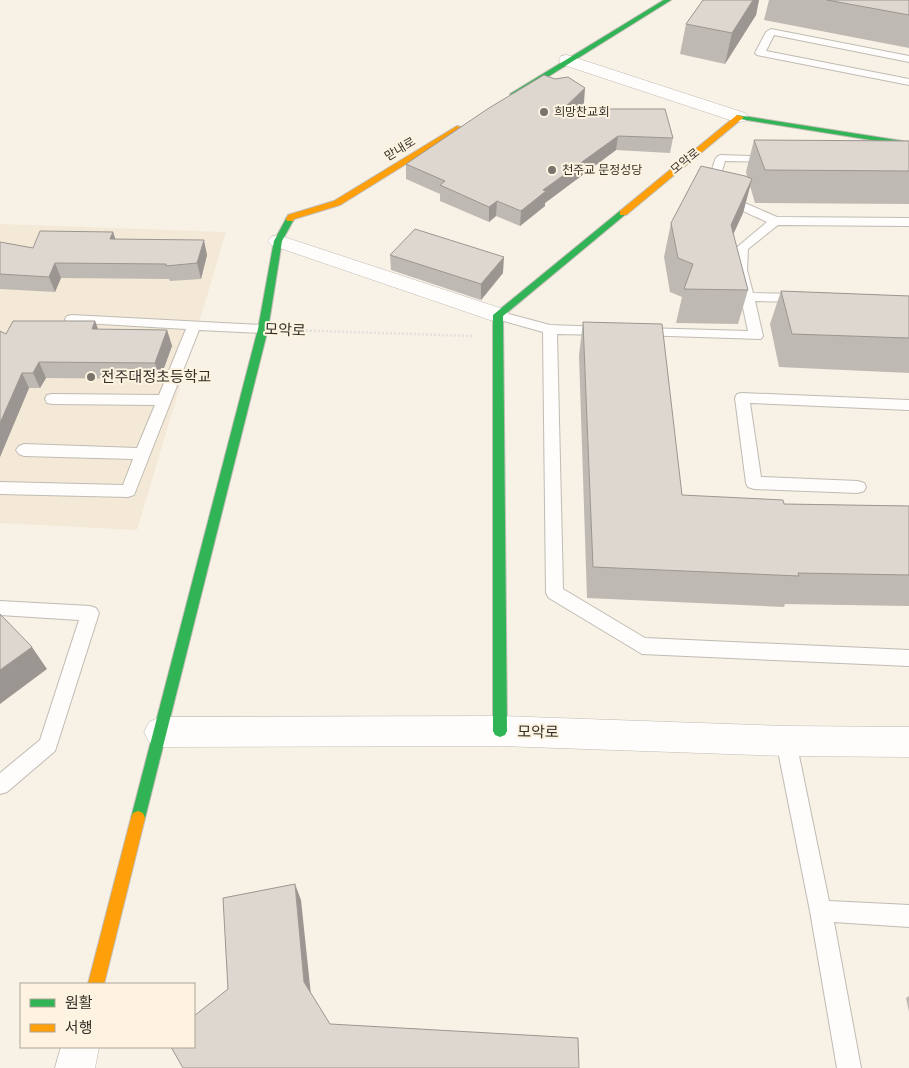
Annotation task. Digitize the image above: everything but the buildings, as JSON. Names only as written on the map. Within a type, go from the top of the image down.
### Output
[{"type":"street","points":[[508,98],[567,60],[668,0]]},
{"type":"street","points":[[567,60],[739,117],[909,144]]},
{"type":"street","name":"모악로","points":[[739,117],[498,316],[500,731],[786,741],[909,742]]},
{"type":"street","name":"맏내로","points":[[96,983],[263,329],[278,242],[291,217],[336,203],[466,124]]},
{"type":"street","points":[[278,242],[498,316]]},
{"type":"street","points":[[160,732],[500,731]]},
{"type":"street","points":[[74,1068],[80,1048]]},
{"type":"lane","points":[[909,59],[772,32],[760,53],[909,82]]},
{"type":"lane","points":[[780,159],[721,158],[715,169],[718,185],[729,199],[775,221],[909,222]]},
{"type":"lane","points":[[498,316],[550,329],[756,336],[741,270],[742,248],[775,221]]},
{"type":"lane","points":[[747,297],[814,298]]},
{"type":"lane","name":"모악로","points":[[72,319],[263,329]]},
{"type":"lane","points":[[0,488],[128,491],[194,324]]},
{"type":"lane","points":[[550,329],[555,593],[642,646],[909,658]]},
{"type":"lane","points":[[858,487],[754,483],[742,398],[909,405]]},
{"type":"lane","points":[[52,399],[164,400]]},
{"type":"lane","points":[[24,450],[143,454]]},
{"type":"lane","points":[[0,608],[90,613],[48,744],[0,784]]},
{"type":"lane","points":[[786,741],[821,911],[849,1068]]},
{"type":"lane","points":[[821,911],[909,916]]},
{"type":"path","name":"모악로","points":[[263,329],[497,337]]},
{"type":"shaded area","name":"전주대정초등학교","points":[[0,224],[226,232],[137,530],[0,523]]},
{"type":"traffic: fast","points":[[514,94],[668,0]]},
{"type":"traffic: fast","points":[[740,117],[909,144]]},
{"type":"traffic: fast","points":[[500,731],[498,315],[623,213]]},
{"type":"traffic: fast","points":[[138,818],[263,329],[278,241],[290,219]]},
{"type":"traffic: slow","points":[[623,213],[740,117]]},
{"type":"traffic: slow","points":[[290,219],[291,217],[337,203],[460,128]]},
{"type":"traffic: slow","points":[[96,983],[138,818]]},
{"type":"place","name":"희망찬교회","points":[[544,112]]},
{"type":"place","name":"천주교 문정성당","points":[[552,170]]},
{"type":"place","name":"전주대정초등학교","points":[[91,377]]}]
